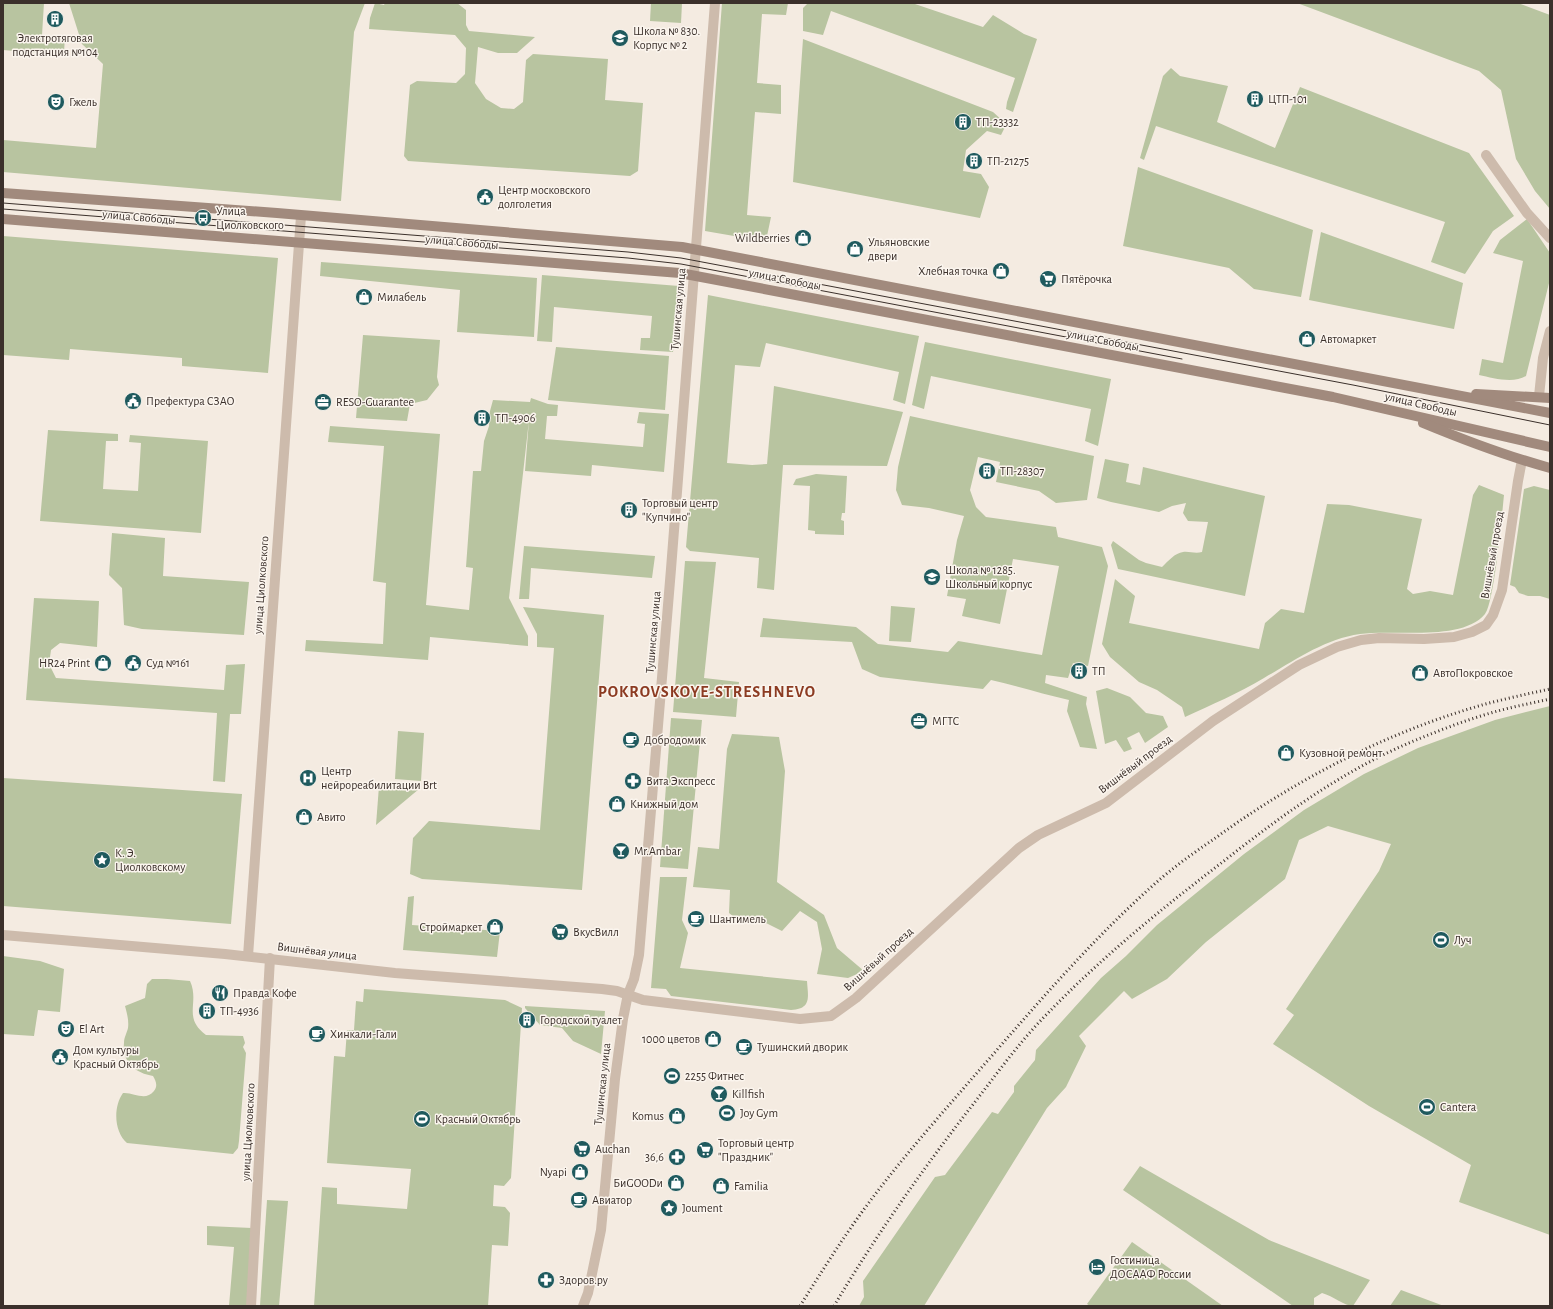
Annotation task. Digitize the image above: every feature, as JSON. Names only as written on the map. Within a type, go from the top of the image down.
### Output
[{"type":"main road","name":"улица Свободы","points":[[3,193],[658,245],[696,250],[1550,413]]},
{"type":"main road","name":"улица Свободы","points":[[3,219],[656,270],[694,275],[1333,397],[1550,446]]},
{"type":"main road","points":[[1446,393],[1539,396],[1550,398]]},
{"type":"main road","points":[[1400,413],[1461,439],[1550,468]]},
{"type":"street","name":"Тушинская улица","points":[[583,1306],[588,1293],[601,1230],[615,1079],[622,1023],[628,994],[634,979],[639,955],[715,3]]},
{"type":"street","points":[[1486,155],[1510,191],[1527,213],[1550,238]]},
{"type":"street","name":"улица Циолковского","points":[[248,956],[301,216]]},
{"type":"street","points":[[1539,396],[1543,358],[1550,331]]},
{"type":"street","name":"Вишнёвый проезд","points":[[628,994],[643,1000],[800,1019],[831,1016],[856,998],[1019,848],[1038,835],[1106,803],[1213,721],[1299,665],[1337,647],[1361,640],[1379,638],[1424,639],[1454,637],[1472,632],[1486,625],[1493,615],[1502,590],[1522,460]]},
{"type":"street","name":"Вишнёвая улица","points":[[3,935],[125,944],[270,958],[395,973],[602,989],[628,994]]},
{"type":"street","name":"улица Циолковского","points":[[251,1306],[270,958]]},
{"type":"green space","points":[[3,3],[44,3],[42,35],[65,37],[64,52],[50,54],[3,50]]},
{"type":"green space","points":[[69,3],[365,3],[354,32],[341,201],[3,172],[3,140],[96,148],[103,64],[82,44]]},
{"type":"green space","points":[[375,3],[384,5],[385,3],[457,3],[466,10],[466,25],[469,31],[535,37],[517,53],[498,53],[478,47],[475,83],[486,99],[501,108],[514,109],[523,102],[526,60],[533,54],[608,59],[605,100],[643,103],[638,171],[630,176],[408,161],[404,156],[410,85],[417,81],[456,83],[465,74],[466,48],[455,35],[369,29],[370,18]]},
{"type":"green space","points":[[651,3],[682,3],[681,23],[650,21]]},
{"type":"green space","points":[[722,3],[788,3],[786,15],[762,14],[757,83],[781,85],[781,114],[755,112],[747,215],[771,217],[767,236],[763,241],[705,231]]},
{"type":"green space","points":[[808,3],[912,3],[983,27],[993,15],[1024,34],[1037,39],[1013,112],[1006,109],[1015,78],[831,11],[823,35],[803,31],[803,8]]},
{"type":"green space","points":[[1297,3],[1518,3],[1550,15],[1550,209],[1535,191],[1516,159],[1501,90],[1479,71]]},
{"type":"green space","points":[[803,39],[993,112],[1004,122],[1005,127],[1001,135],[987,131],[966,150],[963,171],[981,174],[989,187],[980,218],[793,182]]},
{"type":"green space","points":[[1171,68],[1180,76],[1228,86],[1217,122],[1275,148],[1300,87],[1469,153],[1514,216],[1493,231],[1465,274],[1431,262],[1445,222],[1156,126],[1144,160],[1140,158],[1163,76]]},
{"type":"green space","points":[[1138,167],[1313,230],[1301,297],[1254,289],[1229,268],[1123,246]]},
{"type":"green space","points":[[1527,219],[1550,253],[1550,279],[1526,376],[1515,380],[1509,380],[1479,375],[1482,359],[1503,363],[1523,261],[1493,253],[1500,240]]},
{"type":"green space","points":[[1321,232],[1463,283],[1454,329],[1309,300]]},
{"type":"green space","points":[[3,236],[278,258],[268,373],[182,366],[182,358],[70,349],[69,360],[3,355]]},
{"type":"green space","points":[[321,262],[537,278],[534,337],[457,332],[460,290],[320,276]]},
{"type":"green space","points":[[542,275],[679,286],[673,352],[640,350],[641,338],[650,338],[652,316],[554,307],[552,342],[537,341]]},
{"type":"green space","points":[[708,295],[919,336],[905,404],[893,400],[899,372],[766,343],[760,367],[735,365],[727,463],[752,465],[767,464],[774,386],[903,412],[887,466],[783,465],[774,590],[757,588],[759,558],[690,551],[686,547]]},
{"type":"green space","points":[[363,335],[440,340],[437,377],[439,385],[427,400],[410,404],[407,421],[356,418]]},
{"type":"green space","points":[[925,342],[1111,379],[1098,446],[1085,441],[1091,409],[931,376],[924,409],[912,405]]},
{"type":"green space","points":[[556,347],[669,356],[665,410],[548,400]]},
{"type":"green space","points":[[531,398],[548,404],[558,405],[557,416],[547,416],[545,439],[643,447],[645,424],[637,423],[639,412],[669,414],[664,472],[592,465],[591,476],[525,471],[529,420],[509,598],[528,636],[528,646],[430,637],[428,660],[305,651],[306,640],[383,644],[386,583],[373,581],[384,446],[328,442],[330,426],[440,434],[426,605],[469,610],[473,568],[466,567],[473,471],[481,471],[484,441],[489,426],[490,411],[493,400],[530,402]]},
{"type":"green space","points":[[910,416],[1094,456],[1087,500],[1056,503],[1039,491],[996,482],[1000,462],[978,457],[970,490],[976,507],[986,517],[1056,527],[1058,537],[1102,547],[1108,566],[1088,666],[1073,663],[1068,678],[1046,675],[1045,683],[1087,697],[1086,704],[1097,749],[1080,747],[1067,711],[1069,700],[991,680],[983,689],[880,677],[862,669],[852,642],[760,637],[763,618],[856,627],[878,644],[948,652],[958,641],[1042,655],[1059,566],[1013,559],[1000,624],[962,616],[966,599],[947,596],[957,540],[964,516],[929,508],[902,505],[896,490],[898,467]]},
{"type":"green space","points":[[48,430],[118,434],[118,441],[106,441],[103,489],[138,491],[141,443],[129,442],[130,435],[208,441],[201,533],[40,521]]},
{"type":"green space","points":[[1105,459],[1129,464],[1126,482],[1140,485],[1143,467],[1265,496],[1245,596],[1118,569],[1111,545],[1113,541],[1139,560],[1162,567],[1177,554],[1185,552],[1202,552],[1208,522],[1188,521],[1183,513],[1186,503],[1172,506],[1159,512],[1097,498]]},
{"type":"green space","points":[[816,474],[847,476],[845,513],[842,513],[841,520],[844,521],[844,535],[815,534],[815,531],[808,530],[810,486],[793,485],[796,479]]},
{"type":"green space","points":[[1479,485],[1504,495],[1497,558],[1488,607],[1485,614],[1474,623],[1460,628],[1444,631],[1426,633],[1360,634],[1334,641],[1310,652],[1245,689],[1185,717],[1182,707],[1157,690],[1139,682],[1110,657],[1102,644],[1115,579],[1135,596],[1129,623],[1259,649],[1265,623],[1281,609],[1304,613],[1327,504],[1349,505],[1422,519],[1407,589],[1413,594],[1430,591],[1453,595],[1473,495]]},
{"type":"green space","points":[[1534,486],[1550,490],[1550,599],[1540,596],[1528,596],[1519,593],[1515,587],[1510,585],[1524,489]]},
{"type":"green space","points":[[112,533],[165,538],[163,576],[249,582],[244,635],[142,629],[124,625],[122,588],[109,575]]},
{"type":"green space","points":[[524,546],[655,556],[652,578],[531,568],[529,599],[519,599]]},
{"type":"green space","points":[[685,561],[716,562],[704,678],[739,682],[736,717],[673,712]]},
{"type":"green space","points":[[34,598],[99,601],[97,647],[60,643],[51,650],[49,664],[56,678],[224,690],[226,665],[245,664],[241,714],[230,714],[225,782],[213,781],[217,713],[26,700]]},
{"type":"green space","points":[[891,606],[915,608],[911,642],[889,641]]},
{"type":"green space","points":[[523,607],[604,615],[582,890],[422,879],[410,874],[413,838],[429,821],[540,830],[554,648],[537,647],[537,634]]},
{"type":"green space","points":[[1107,688],[1130,697],[1146,713],[1163,716],[1168,727],[1145,743],[1139,732],[1127,738],[1132,749],[1124,752],[1116,740],[1105,744],[1096,691]]},
{"type":"green space","name":"Луч","points":[[1550,706],[1550,1235],[1459,1202],[1471,1165],[1369,1106],[1273,1044],[1294,1015],[1286,1009],[1379,871],[1391,844],[1328,826],[1299,840],[1285,879],[1206,942],[1167,979],[1132,999],[1124,991],[1079,1036],[1086,1046],[1066,1087],[1047,1108],[924,1306],[859,1306],[864,1297],[863,1281],[935,1177],[945,1175],[992,1112],[998,1114],[1014,1092],[1014,1086],[1035,1060],[1036,1050],[1101,978],[1126,956],[1157,925],[1244,854],[1304,810],[1364,774],[1418,748],[1495,720]]},
{"type":"green space","points":[[671,718],[702,720],[688,869],[660,867]]},
{"type":"green space","points":[[398,731],[424,733],[421,781],[395,779]]},
{"type":"green space","points":[[732,734],[779,737],[785,771],[777,882],[824,915],[837,948],[864,971],[848,978],[817,974],[822,949],[817,922],[800,911],[782,931],[764,922],[738,920],[729,913],[730,890],[693,887],[698,847],[719,849],[727,749]]},
{"type":"green space","points":[[3,778],[242,794],[231,924],[3,906]]},
{"type":"green space","points":[[379,786],[419,789],[376,825]]},
{"type":"green space","points":[[660,877],[687,877],[682,920],[688,933],[680,968],[807,981],[808,997],[806,1005],[798,1009],[791,1010],[671,996],[666,989],[651,988]]},
{"type":"green space","points":[[414,896],[412,925],[500,931],[497,957],[403,950],[408,897]]},
{"type":"green space","points":[[3,956],[40,961],[64,969],[60,1012],[38,1010],[34,1036],[3,1034]]},
{"type":"green space","points":[[152,979],[190,981],[193,989],[193,1016],[199,1028],[206,1035],[243,1036],[245,1043],[243,1047],[246,1053],[239,1141],[238,1148],[233,1154],[127,1143],[119,1133],[116,1112],[123,1093],[147,1096],[154,1091],[156,1087],[156,1082],[153,1076],[141,1072],[131,1066],[125,1056],[124,1050],[124,1039],[128,1030],[128,1017],[125,1006],[145,998],[147,984]]},
{"type":"green space","name":"Красный Октябрь","points":[[364,989],[505,1000],[522,1008],[511,1178],[504,1186],[494,1185],[493,1206],[505,1207],[510,1213],[508,1246],[492,1245],[488,1306],[314,1306],[322,1187],[337,1188],[337,1204],[407,1209],[411,1169],[327,1163],[334,1056],[345,1057],[347,1030],[354,1030],[356,1001],[363,1002]]},
{"type":"green space","points":[[525,1006],[605,1011],[601,1054],[573,1041],[562,1028],[540,1025],[525,1008]]},
{"type":"green space","points":[[1140,1166],[1269,1240],[1370,1280],[1353,1306],[1322,1293],[1314,1298],[1314,1306],[1293,1306],[1123,1190]]},
{"type":"green space","points":[[267,1200],[288,1201],[279,1306],[260,1306]]},
{"type":"green space","points":[[207,1226],[252,1228],[248,1306],[229,1306],[234,1247],[207,1245]]},
{"type":"green space","points":[[1132,1242],[1223,1306],[1090,1306],[1087,1304]]},
{"type":"green space","points":[[1401,1290],[1444,1306],[1390,1306]]},
{"type":"tram line","points":[[3,203],[628,252],[681,258],[1353,385],[1550,425]]},
{"type":"tram line","points":[[3,209],[628,258],[681,264],[1182,359]]},
{"type":"railway","points":[[800,1306],[852,1226],[915,1145],[1067,971],[1134,902],[1165,875],[1245,817],[1276,797],[1342,760],[1411,729],[1446,716],[1482,705],[1550,689]]},
{"type":"railway","points":[[834,1306],[882,1229],[917,1179],[1008,1058],[1068,993],[1131,935],[1266,829],[1314,795],[1363,765],[1416,740],[1458,724],[1500,710],[1550,699]]},
{"type":"place","name":"Электротяговая подстанция №104","points":[[55,19]]},
{"type":"place","name":"Школа № 830. Корпус № 2","points":[[620,38]]},
{"type":"place","name":"ЦТП-101","points":[[1255,99]]},
{"type":"place","name":"Гжель","points":[[56,102]]},
{"type":"place","name":"ТП-23332","points":[[963,122]]},
{"type":"place","name":"ТП-21275","points":[[974,161]]},
{"type":"place","name":"Центр московского долголетия","points":[[485,197]]},
{"type":"place","name":"Улица Циолковского","points":[[203,218]]},
{"type":"place","name":"Wildberries","points":[[803,238]]},
{"type":"place","name":"Ульяновские двери","points":[[855,249]]},
{"type":"place","name":"Хлебная точка","points":[[1001,271]]},
{"type":"place","name":"Пятёрочка","points":[[1048,279]]},
{"type":"place","name":"Милабель","points":[[364,297]]},
{"type":"place","name":"Автомаркет","points":[[1307,339]]},
{"type":"place","name":"Префектура СЗАО","points":[[133,401]]},
{"type":"place","name":"RESO-Guarantee","points":[[323,402]]},
{"type":"place","name":"ТП-4906","points":[[482,418]]},
{"type":"place","name":"ТП-28307","points":[[987,471]]},
{"type":"place","name":"Торговый центр \"Купчино\"","points":[[629,510]]},
{"type":"place","name":"Школа № 1285. Школьный корпус","points":[[932,577]]},
{"type":"place","name":"HR24 Print","points":[[103,663]]},
{"type":"place","name":"Суд №161","points":[[133,663]]},
{"type":"place","name":"ТП","points":[[1079,671]]},
{"type":"place","name":"АвтоПокровское","points":[[1420,673]]},
{"type":"place","name":"МГТС","points":[[919,721]]},
{"type":"place","name":"Добродомик","points":[[631,740]]},
{"type":"place","name":"Кузовной ремонт","points":[[1286,753]]},
{"type":"place","name":"Центр нейрореабилитации Brt","points":[[308,778]]},
{"type":"place","name":"Вита Экспресс","points":[[633,781]]},
{"type":"place","name":"Книжный дом","points":[[617,804]]},
{"type":"place","name":"Авито","points":[[304,817]]},
{"type":"place","name":"Mr.Ambar","points":[[621,851]]},
{"type":"place","name":"К. Э. Циолковскому","points":[[102,860]]},
{"type":"place","name":"Шантимель","points":[[696,919]]},
{"type":"place","name":"Строймаркет","points":[[495,927]]},
{"type":"place","name":"ВкусВилл","points":[[560,932]]},
{"type":"place","name":"Луч","points":[[1441,940]]},
{"type":"place","name":"Правда Кофе","points":[[220,993]]},
{"type":"place","name":"ТП-4936","points":[[207,1011]]},
{"type":"place","name":"Городской туалет","points":[[527,1020]]},
{"type":"place","name":"El Art","points":[[66,1029]]},
{"type":"place","name":"Хинкали-Гали","points":[[317,1034]]},
{"type":"place","name":"1000 цветов","points":[[713,1039]]},
{"type":"place","name":"Тушинский дворик","points":[[744,1047]]},
{"type":"place","name":"Дом культуры Красный Октябрь","points":[[60,1057]]},
{"type":"place","name":"2255 Фитнес","points":[[672,1076]]},
{"type":"place","name":"Killfish","points":[[719,1094]]},
{"type":"place","name":"Cantera","points":[[1427,1107]]},
{"type":"place","name":"Joy Gym","points":[[727,1113]]},
{"type":"place","name":"Komus","points":[[677,1116]]},
{"type":"place","name":"Красный Октябрь","points":[[422,1119]]},
{"type":"place","name":"Auchan","points":[[582,1149]]},
{"type":"place","name":"Торговый центр \"Праздник\"","points":[[705,1150]]},
{"type":"place","name":"36,6","points":[[677,1157]]},
{"type":"place","name":"Nyapi","points":[[580,1172]]},
{"type":"place","name":"БиGOODи","points":[[676,1183]]},
{"type":"place","name":"Familia","points":[[721,1186]]},
{"type":"place","name":"Авиатор","points":[[579,1200]]},
{"type":"place","name":"Joument","points":[[669,1208]]},
{"type":"place","name":"Гостиница ДОСААФ России","points":[[1097,1267]]},
{"type":"place","name":"Здоров.ру","points":[[546,1280]]},
{"type":"district","name":"POKROVSKOYE-STRESHNEVO","points":[[707,691]]}]
